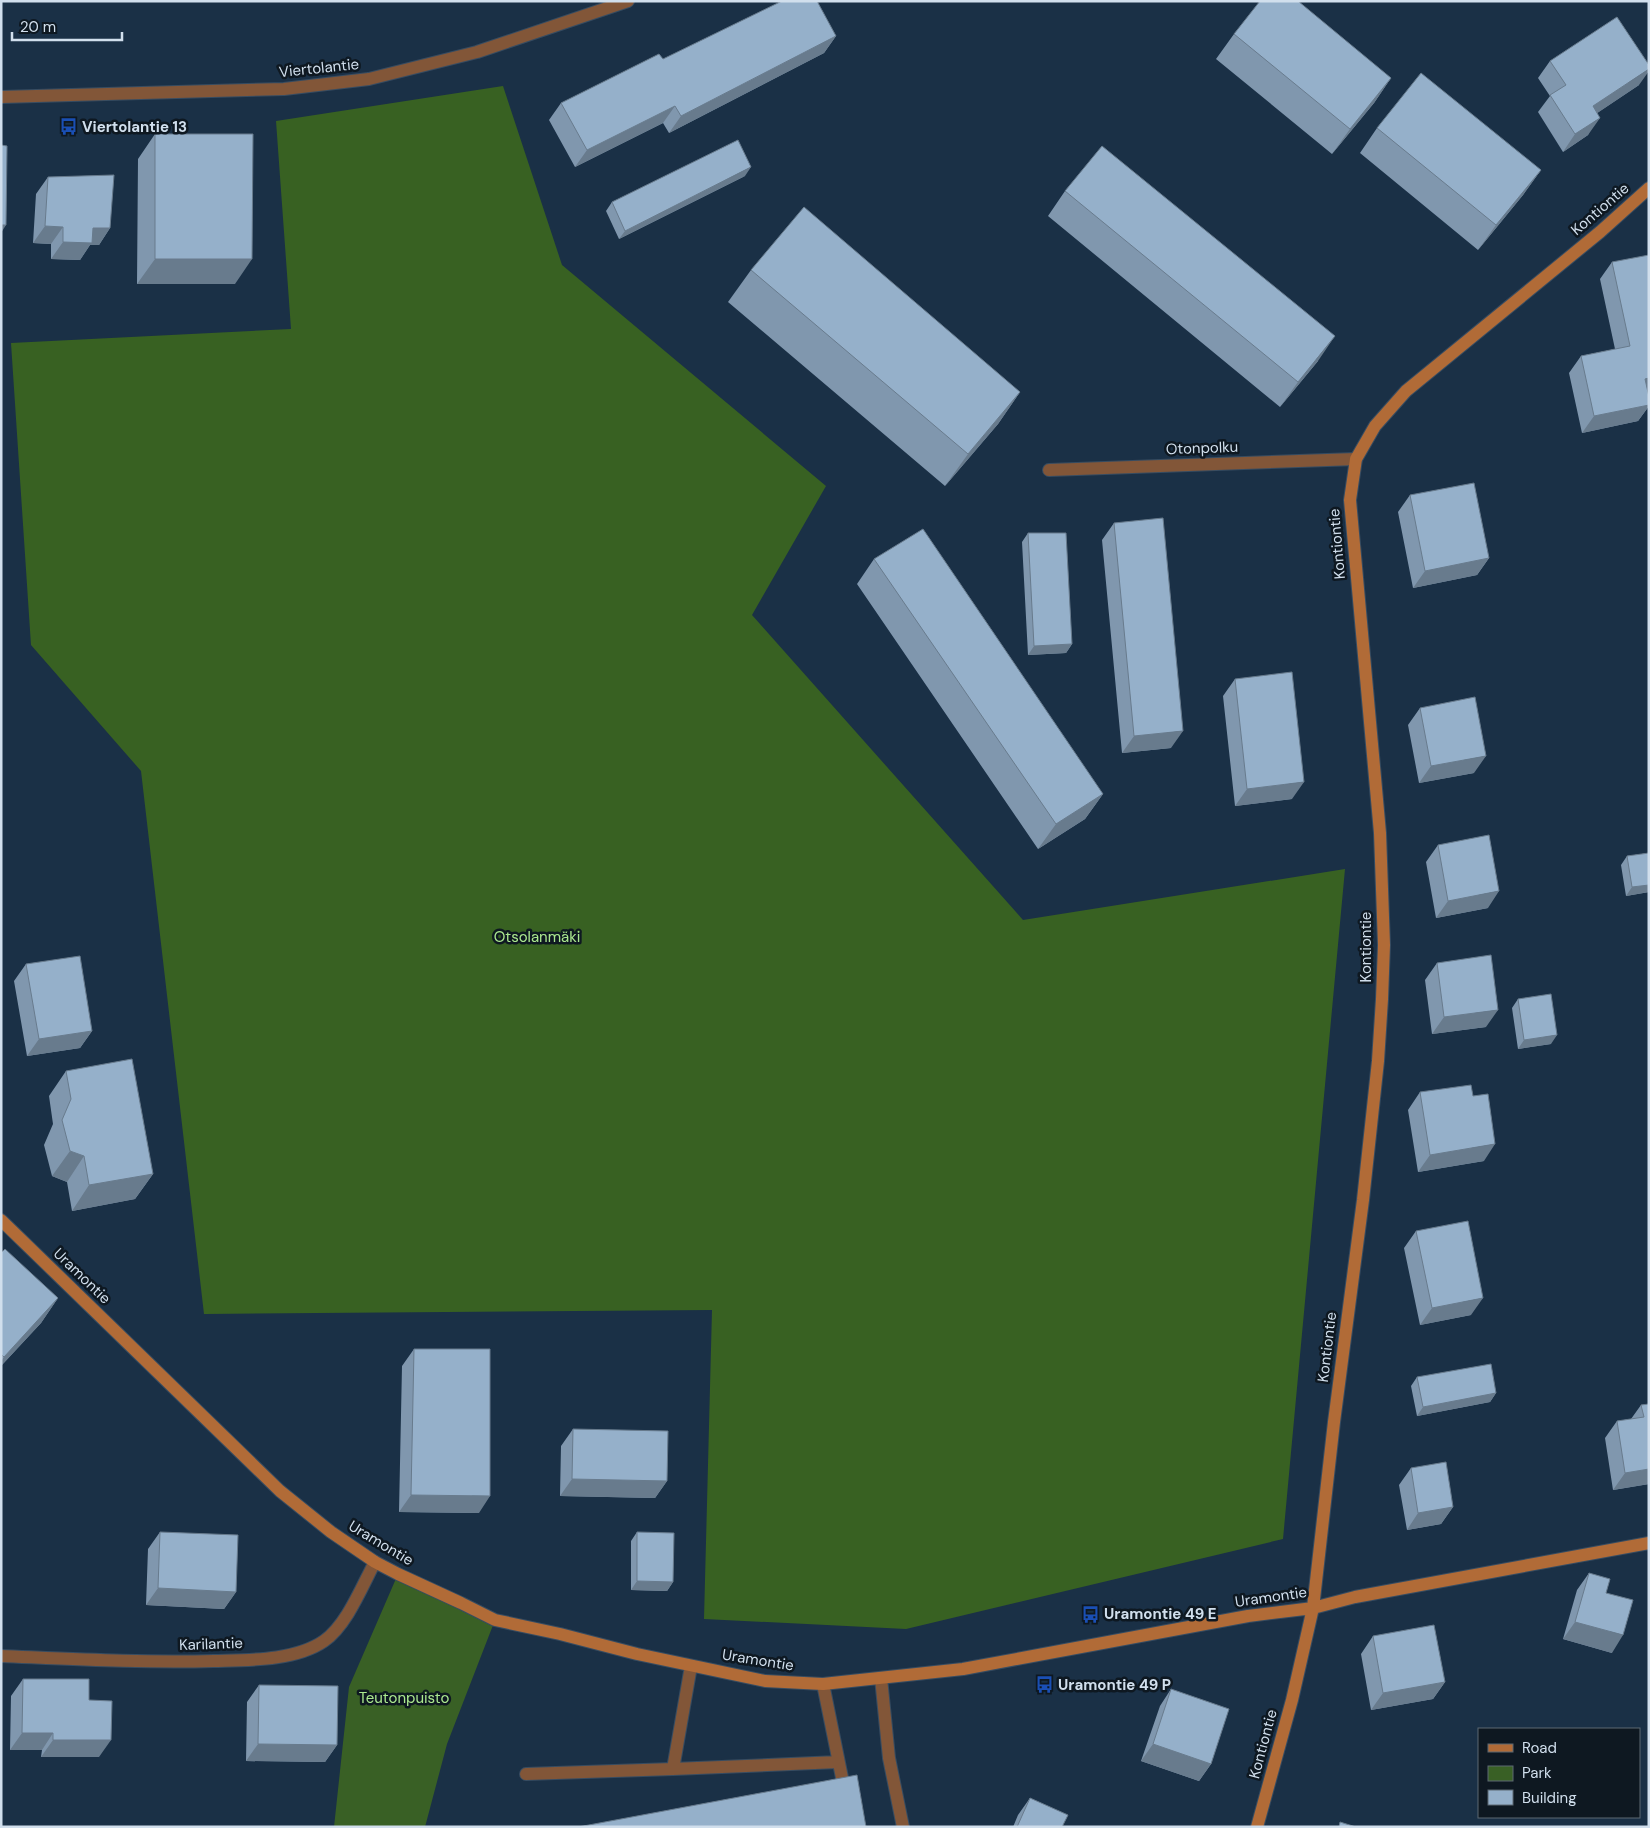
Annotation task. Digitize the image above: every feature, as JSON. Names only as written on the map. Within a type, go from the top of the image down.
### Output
[{"type":"street","name":"Viertolantie","points":[[1,97],[284,89],[369,79],[477,52],[628,1]]},
{"type":"street","name":"Kontiontie","points":[[1257,1827],[1292,1700],[1314,1608],[1334,1422],[1363,1200],[1378,1061],[1384,945],[1380,832],[1350,500],[1356,459],[1375,426],[1406,391],[1600,232],[1649,188]]},
{"type":"street","name":"Otonpolku","points":[[1049,470],[1356,459]]},
{"type":"street","name":"Uramontie","points":[[1,1220],[280,1491],[332,1532],[375,1562],[495,1620],[692,1666],[766,1681],[823,1684],[963,1670],[1248,1616],[1314,1608],[1355,1597],[1649,1543]]},
{"type":"street","name":"Karilantie","points":[[1,1656],[153,1662],[271,1659],[309,1649],[325,1640],[342,1622],[375,1562]]},
{"type":"street","points":[[673,1769],[692,1666]]},
{"type":"street","points":[[881,1678],[889,1758],[903,1827]]},
{"type":"street","points":[[823,1684],[852,1827]]},
{"type":"street","points":[[526,1774],[838,1762]]},
{"type":"green space","name":"Otsolanmäki","points":[[503,86],[562,265],[826,486],[752,615],[1023,920],[1345,869],[1283,1539],[906,1629],[704,1619],[712,1310],[204,1314],[141,771],[31,645],[11,343],[291,329],[276,121]]},
{"type":"green space","name":"Teutonpuisto","points":[[398,1574],[495,1620],[447,1744],[425,1827],[334,1827],[349,1687]]},
{"type":"building","points":[[782,1],[817,1],[836,36],[681,116],[675,106],[587,150],[561,103],[659,54],[663,59]]},
{"type":"building","points":[[1260,1],[1298,1],[1391,78],[1350,129],[1234,34]]},
{"type":"building","points":[[1617,17],[1649,65],[1649,69],[1593,106],[1600,118],[1575,134],[1550,95],[1566,85],[1550,61]]},
{"type":"building","points":[[1421,73],[1541,170],[1496,225],[1377,128]]},
{"type":"building","points":[[155,134],[253,134],[252,259],[155,259]]},
{"type":"building","points":[[738,140],[751,167],[625,231],[612,202]]},
{"type":"building","points":[[1,145],[7,146],[6,225],[1,225]]},
{"type":"building","points":[[1102,146],[1335,336],[1298,382],[1065,191]]},
{"type":"building","points":[[114,175],[110,228],[93,228],[92,243],[63,242],[63,227],[45,226],[48,177]]},
{"type":"building","points":[[804,207],[1020,392],[968,454],[751,270]]},
{"type":"building","points":[[1649,255],[1649,378],[1645,379],[1649,405],[1594,416],[1581,356],[1630,346],[1612,262]]},
{"type":"building","points":[[1474,483],[1489,558],[1425,571],[1410,495]]},
{"type":"building","points":[[1163,518],[1183,731],[1134,736],[1114,523]]},
{"type":"building","points":[[923,529],[1103,794],[1056,824],[874,559]]},
{"type":"building","points":[[1028,533],[1066,533],[1072,644],[1034,646]]},
{"type":"building","points":[[1292,672],[1304,782],[1247,789],[1235,679]]},
{"type":"building","points":[[1475,697],[1486,756],[1431,766],[1420,708]]},
{"type":"building","points":[[1489,835],[1499,891],[1448,901],[1438,845]]},
{"type":"building","points":[[1649,853],[1649,885],[1632,887],[1627,856]]},
{"type":"building","points":[[1491,955],[1498,1010],[1444,1017],[1437,963]]},
{"type":"building","points":[[80,956],[92,1031],[39,1039],[26,964]]},
{"type":"building","points":[[1551,994],[1557,1035],[1524,1040],[1518,999]]},
{"type":"building","points":[[132,1059],[153,1174],[89,1185],[84,1156],[70,1151],[62,1120],[71,1099],[66,1071]]},
{"type":"building","points":[[1471,1085],[1473,1096],[1488,1094],[1495,1144],[1430,1155],[1420,1092]]},
{"type":"building","points":[[1468,1221],[1483,1298],[1432,1308],[1416,1231]]},
{"type":"building","points":[[5,1249],[58,1298],[4,1357],[1,1354],[1,1253]]},
{"type":"building","points":[[414,1349],[490,1349],[490,1496],[411,1495]]},
{"type":"building","points":[[1491,1364],[1496,1393],[1423,1407],[1417,1377]]},
{"type":"building","points":[[1649,1404],[1649,1469],[1625,1473],[1617,1421],[1644,1417],[1641,1405]]},
{"type":"building","points":[[573,1429],[668,1431],[667,1481],[572,1479]]},
{"type":"building","points":[[1446,1462],[1453,1507],[1418,1513],[1411,1468]]},
{"type":"building","points":[[160,1532],[238,1535],[236,1592],[158,1588]]},
{"type":"building","points":[[637,1532],[674,1533],[673,1582],[637,1581]]},
{"type":"building","points":[[1589,1573],[1610,1579],[1606,1593],[1633,1600],[1623,1635],[1575,1622]]},
{"type":"building","points":[[1434,1625],[1445,1682],[1383,1693],[1373,1636]]},
{"type":"building","points":[[23,1679],[89,1679],[89,1700],[112,1701],[111,1740],[53,1740],[53,1733],[22,1733]]},
{"type":"building","points":[[259,1685],[338,1686],[337,1745],[258,1744]]},
{"type":"building","points":[[1171,1689],[1229,1709],[1211,1764],[1153,1744]]},
{"type":"building","points":[[857,1775],[866,1827],[578,1827]]},
{"type":"building","points":[[1030,1798],[1068,1815],[1062,1827],[1017,1827]]},
{"type":"building","points":[[1340,1822],[1356,1827],[1339,1827]]},
{"type":"place","name":"Viertolantie 13","points":[[68,127]]},
{"type":"place","name":"Uramontie 49 E","points":[[1090,1614]]},
{"type":"place","name":"Uramontie 49 P","points":[[1044,1685]]}]
